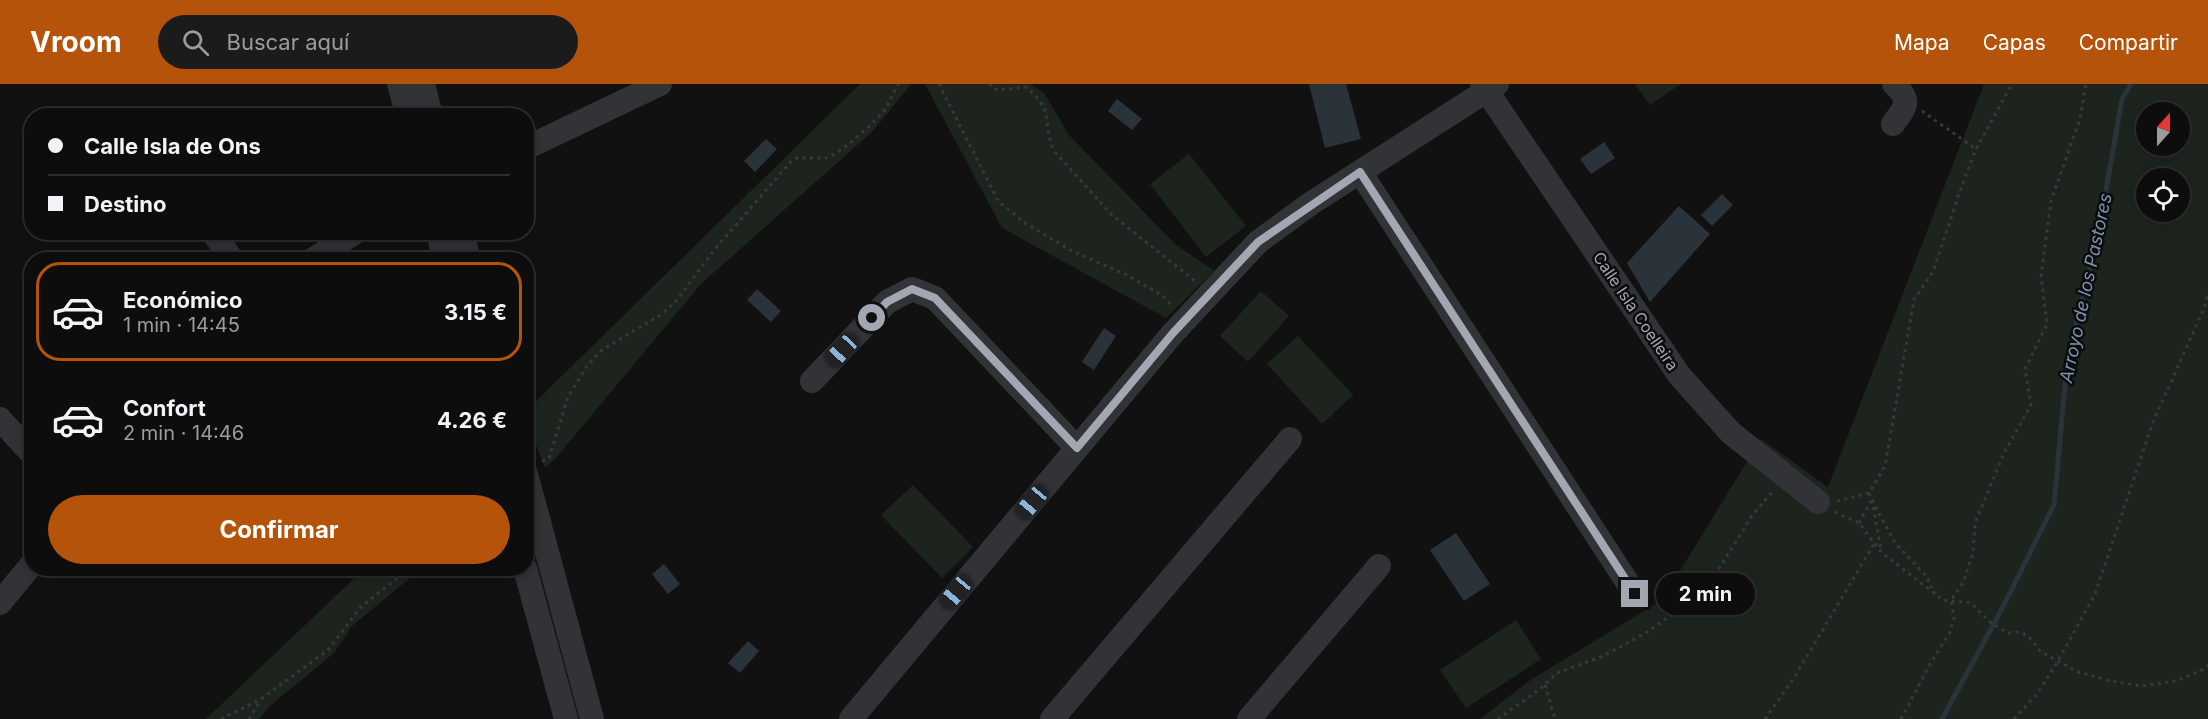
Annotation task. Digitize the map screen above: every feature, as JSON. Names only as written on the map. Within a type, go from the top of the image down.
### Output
[{"type":"street","points":[[399,84],[406,108]]},
{"type":"street","points":[[423,84],[429,108]]},
{"type":"street","points":[[534,144],[660,84]]},
{"type":"street","points":[[851,719],[1186,319],[1258,242],[1488,86]]},
{"type":"street","name":"Calle Isla Coelleira","points":[[1488,86],[1679,375],[1731,433],[1818,502]]},
{"type":"street","points":[[1893,124],[1905,107],[1900,92]]},
{"type":"street","points":[[1360,172],[1635,594]]},
{"type":"street","points":[[325,252],[343,240]]},
{"type":"street","points":[[812,381],[887,302],[912,289],[935,298],[1077,448]]},
{"type":"street","points":[[0,419],[24,445]]},
{"type":"street","points":[[1052,719],[1290,439]]},
{"type":"street","points":[[534,485],[592,719]]},
{"type":"street","points":[[1249,719],[1379,566]]},
{"type":"street","points":[[0,603],[24,574]]},
{"type":"street","points":[[527,576],[566,719]]},
{"type":"path","points":[[534,467],[549,458],[568,397],[586,366],[602,350],[662,314],[677,300],[715,249],[793,159],[827,158],[839,150],[871,126],[886,108],[899,84]]},
{"type":"path","points":[[939,84],[998,201],[1025,223],[1072,251],[1127,275],[1163,296],[1186,319]]},
{"type":"path","points":[[989,84],[997,90],[1026,87],[1035,94],[1047,110],[1049,140],[1054,151],[1112,215],[1210,293]]},
{"type":"path","points":[[1818,502],[1840,501],[1869,493],[1885,466],[1914,300],[1933,272],[1976,149],[2012,84]]},
{"type":"path","points":[[1901,719],[1949,634],[1954,618],[1951,600],[1963,583],[1970,563],[1975,523],[2004,453],[2031,405],[2025,369],[2047,324],[2040,277],[2051,201],[2080,119],[2086,84]]},
{"type":"path","points":[[1900,92],[1976,149]]},
{"type":"path","points":[[2014,719],[2037,694],[2095,594],[2153,422],[2205,306],[2208,291]]},
{"type":"path","points":[[1498,719],[1545,685],[1557,673],[1601,657],[1644,634],[1679,610],[1702,589],[1720,567],[1752,516],[1779,483],[1783,474]]},
{"type":"path","points":[[1869,493],[1895,543],[1923,572],[1930,586],[1943,600]]},
{"type":"path","points":[[1859,523],[1872,500]]},
{"type":"path","points":[[1872,500],[1882,553]]},
{"type":"path","points":[[1818,502],[1859,523],[1882,553],[1943,600],[1971,603],[1996,626],[2008,633],[2019,632],[2028,636],[2041,652],[2078,672],[2140,686],[2176,681],[2208,665]]},
{"type":"path","points":[[1765,719],[1794,678],[1874,544]]},
{"type":"path","points":[[221,719],[261,699],[328,650],[361,607],[400,576]]},
{"type":"path","points":[[1545,685],[1555,719]]},
{"type":"path","points":[[249,719],[261,699]]},
{"type":"shaded area","points":[[860,84],[911,84],[873,131],[701,284],[556,458],[545,468],[534,440],[534,403]]},
{"type":"shaded area","points":[[925,84],[1030,84],[1044,93],[1069,135],[1175,244],[1214,271],[1166,318],[1002,228]]},
{"type":"shaded area","points":[[1309,84],[1346,84],[1361,139],[1325,148]]},
{"type":"shaded area","points":[[1635,84],[1681,84],[1650,105]]},
{"type":"shaded area","points":[[1984,84],[2208,84],[2208,719],[1480,719],[1529,681],[1662,600],[1761,439],[1828,487]]},
{"type":"shaded area","points":[[1117,99],[1142,119],[1132,130],[1108,111]]},
{"type":"shaded area","points":[[766,139],[777,149],[755,172],[744,161]]},
{"type":"shaded area","points":[[1604,142],[1615,158],[1591,174],[1580,159]]},
{"type":"shaded area","points":[[1189,154],[1246,226],[1206,257],[1150,184]]},
{"type":"shaded area","points":[[1722,194],[1733,205],[1712,226],[1701,215]]},
{"type":"shaded area","points":[[1679,206],[1710,234],[1650,302],[1627,263]]},
{"type":"shaded area","points":[[757,289],[781,311],[771,322],[747,300]]},
{"type":"shaded area","points":[[1261,291],[1289,316],[1248,362],[1220,336]]},
{"type":"shaded area","points":[[1104,328],[1116,336],[1094,370],[1082,362]]},
{"type":"shaded area","points":[[1298,336],[1353,395],[1322,424],[1267,364]]},
{"type":"shaded area","points":[[913,485],[973,547],[942,578],[881,515]]},
{"type":"shaded area","points":[[1456,533],[1490,584],[1464,601],[1430,550]]},
{"type":"shaded area","points":[[664,564],[680,584],[668,594],[652,574]]},
{"type":"shaded area","points":[[357,576],[413,576],[352,626],[334,653],[270,706],[259,719],[206,719]]},
{"type":"shaded area","points":[[1516,620],[1541,659],[1466,708],[1440,670]]},
{"type":"shaded area","points":[[748,641],[759,651],[740,673],[728,663]]},
{"type":"waterway","name":"Arroyo de los Pastores","points":[[1942,719],[2004,605],[2054,505],[2067,363],[2100,224],[2122,99],[2131,84]]},
{"type":"route","points":[[872,318],[887,302],[912,289],[935,298],[1077,448],[1173,333],[1258,242],[1310,204],[1360,172],[1635,594]]}]
